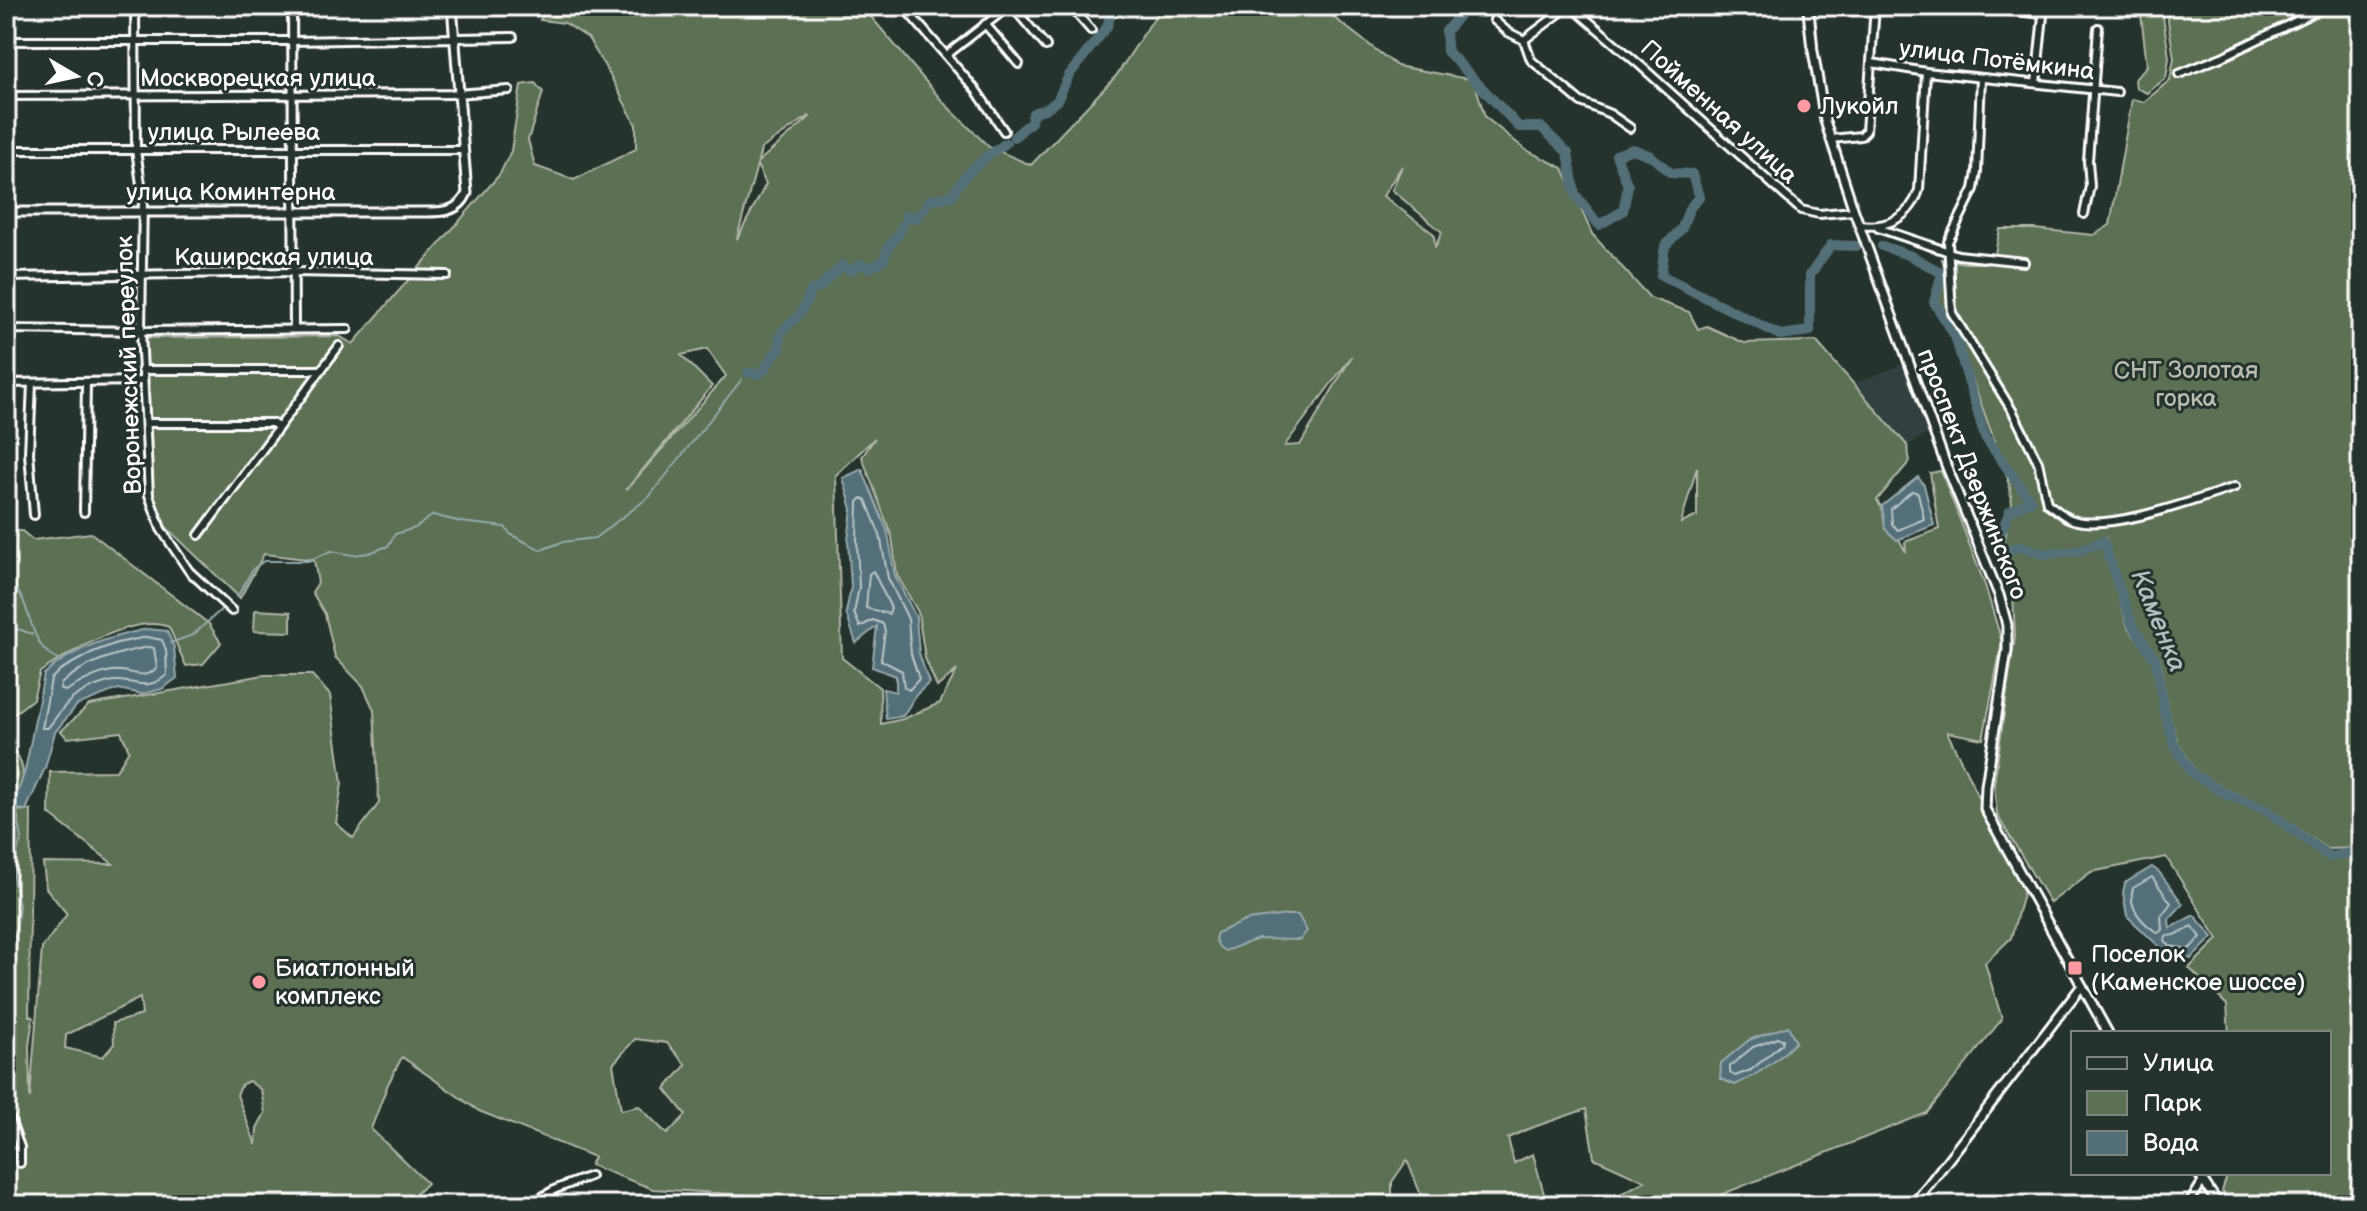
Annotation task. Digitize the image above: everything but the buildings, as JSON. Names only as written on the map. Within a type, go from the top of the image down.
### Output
[{"type":"main road","name":"проспект Дзержинского","points":[[1808,6],[1812,45]]},
{"type":"street","name":"Воронежский переулок","points":[[135,6],[136,150],[142,213],[142,370],[149,495],[161,529],[189,571],[232,611]]},
{"type":"street","points":[[292,6],[294,329]]},
{"type":"street","points":[[452,6],[462,150]]},
{"type":"street","points":[[903,6],[948,54],[1004,131]]},
{"type":"street","points":[[948,54],[1011,6],[1046,46]]},
{"type":"street","points":[[1070,6],[1091,30]]},
{"type":"street","points":[[1524,40],[1570,6]]},
{"type":"street","name":"Пойменная улица","points":[[1570,6],[1801,210],[1819,214],[1854,211]]},
{"type":"street","points":[[1831,139],[1861,136],[1866,131],[1875,6]]},
{"type":"street","points":[[1969,6],[2043,10],[2036,83]]},
{"type":"street","points":[[2179,74],[2224,56],[2327,6]]},
{"type":"street","points":[[1494,20],[1524,40],[1531,60],[1581,102],[1610,114],[1630,128]]},
{"type":"street","points":[[985,24],[1019,64]]},
{"type":"street","points":[[2084,214],[2090,186],[2088,161],[2098,28]]},
{"type":"street","points":[[6,41],[513,37]]},
{"type":"street","name":"проспект Дзержинского","points":[[1812,45],[1818,87],[1831,139],[1854,211],[1946,465],[1999,595],[2007,625],[2007,650],[1985,809],[2107,1031]]},
{"type":"street","name":"улица Потёмкина","points":[[1872,63],[1926,72],[2117,92]]},
{"type":"street","points":[[1878,228],[1908,211],[1919,190],[1926,72]]},
{"type":"street","points":[[1981,78],[1974,189],[1947,250],[1952,313],[2013,412],[2038,462],[2047,503],[2069,519],[2090,523],[2124,519],[2235,487]]},
{"type":"street","name":"Москворецкая улица","points":[[6,96],[293,96],[457,94],[509,90]]},
{"type":"street","name":"улица Рылеева","points":[[6,150],[462,150]]},
{"type":"street","name":"улица Коминтерна","points":[[6,212],[415,212],[456,208],[467,193],[462,150]]},
{"type":"street","points":[[1859,225],[1878,228],[1958,255],[2024,262]]},
{"type":"street","name":"Каширская улица","points":[[6,277],[295,272],[447,275]]},
{"type":"street","points":[[6,329],[348,329]]},
{"type":"street","points":[[199,535],[339,346]]},
{"type":"street","points":[[142,370],[321,370]]},
{"type":"street","points":[[6,383],[143,381]]},
{"type":"street","points":[[32,383],[29,453],[34,515]]},
{"type":"street","points":[[84,512],[86,383]]},
{"type":"street","points":[[146,423],[272,423],[278,427]]},
{"type":"street","points":[[1913,1205],[2081,987]]},
{"type":"street","points":[[6,1109],[20,1147],[20,1163]]},
{"type":"street","points":[[528,1205],[556,1189],[590,1176]]},
{"type":"street","points":[[2188,1205],[2201,1177]]},
{"type":"street","points":[[2201,1177],[2219,1205]]},
{"type":"shaded area","points":[[1903,364],[1928,434],[1907,445],[1854,384]]},
{"type":"green space","points":[[549,6],[862,6],[943,102],[989,147],[1031,165],[1116,76],[1162,6],[1319,6],[1397,66],[1474,80],[1485,117],[1526,150],[1563,168],[1592,234],[1650,298],[1689,312],[1698,329],[1707,326],[1744,343],[1816,341],[1907,445],[1910,461],[1877,500],[1906,552],[1905,542],[1939,529],[1930,473],[1941,471],[1985,585],[2002,642],[1983,739],[1947,732],[2024,890],[2011,938],[1985,963],[2002,1019],[1927,1113],[1695,1205],[1610,1205],[1609,1200],[1645,1181],[1594,1158],[1586,1109],[1508,1138],[1514,1163],[1533,1154],[1547,1205],[1425,1205],[1407,1160],[1392,1182],[1392,1205],[795,1205],[763,1196],[653,1189],[590,1165],[594,1157],[479,1111],[402,1057],[371,1129],[427,1183],[405,1205],[6,1205],[6,739],[19,758],[23,774],[12,811],[31,810],[29,1016],[33,1017],[29,1046],[30,1098],[42,948],[67,914],[46,888],[43,863],[113,864],[49,814],[50,772],[116,771],[129,750],[121,732],[67,738],[61,731],[89,705],[264,675],[312,675],[330,695],[342,783],[336,823],[353,838],[379,803],[374,710],[363,686],[335,657],[325,614],[312,592],[318,583],[314,560],[264,554],[240,598],[166,527],[151,496],[146,338],[339,336],[353,344],[500,174],[511,151],[521,85],[535,83],[543,92],[528,140],[535,166],[574,180],[636,149],[636,125],[588,38],[565,23],[540,20]],"holes":[[[810,117],[758,162],[761,149]],[[757,165],[766,184],[737,238]],[[1402,166],[1392,190],[1442,232],[1435,248],[1434,234],[1383,196]],[[707,349],[726,376],[626,490],[712,386],[681,355]],[[1352,356],[1300,445],[1285,446]],[[875,438],[862,457],[892,537],[897,575],[918,612],[925,658],[937,687],[957,670],[940,703],[903,719],[881,724],[880,688],[842,658],[836,475]],[[1697,467],[1697,516],[1681,523]],[[140,998],[142,1015],[113,1023],[114,1044],[103,1057],[65,1048],[66,1035]],[[635,1039],[667,1043],[686,1065],[665,1089],[686,1115],[667,1134],[639,1106],[621,1110],[613,1064]],[[249,1081],[261,1090],[265,1113],[257,1128],[256,1145],[237,1095],[242,1084]]]},
{"type":"green space","points":[[2140,6],[2165,6],[2162,10],[2169,57],[2166,78],[2147,93],[2136,88],[2135,79],[2147,66]]},
{"type":"green space","name":"СНТ Золотая горка","points":[[2171,6],[2361,6],[2361,848],[2327,849],[2269,808],[2225,789],[2195,770],[2179,744],[2168,711],[2160,660],[2135,623],[2106,538],[2057,552],[2021,545],[2003,548],[2012,504],[2009,482],[1970,373],[1933,301],[1945,269],[1942,259],[1993,263],[2000,229],[2094,235],[2110,225],[2132,99],[2144,102],[2170,80],[2174,58],[2166,9]]},
{"type":"green space","points":[[6,531],[22,531],[33,540],[91,533],[209,624],[221,643],[203,664],[186,666],[169,627],[138,625],[120,630],[84,646],[40,672],[33,699],[6,720]]},
{"type":"green space","points":[[2102,545],[2128,627],[2154,662],[2162,713],[2173,749],[2191,775],[2224,796],[2266,813],[2329,859],[2361,854],[2361,1063],[2353,1078],[2351,1099],[2357,1112],[2355,1162],[2347,1205],[2232,1205],[2222,1191],[2227,1175],[2331,1175],[2331,1031],[2229,1031],[2227,1005],[2189,968],[2218,939],[2166,857],[2091,872],[2050,903],[1997,815],[1994,784],[2015,636],[2013,594],[2001,556],[2022,549],[2042,556],[2079,553]]},
{"type":"green space","points":[[255,610],[291,612],[291,632],[254,631]]},
{"type":"water","points":[[862,469],[888,533],[895,576],[916,617],[919,653],[929,683],[916,695],[903,716],[886,719],[883,689],[896,692],[896,676],[872,667],[877,626],[856,643],[846,613],[851,587],[848,540],[852,509],[843,478]]},
{"type":"water","points":[[1918,477],[1924,485],[1934,525],[1897,540],[1885,529],[1882,506]]},
{"type":"water","points":[[147,629],[167,631],[174,647],[177,678],[162,689],[142,694],[118,689],[77,705],[55,732],[45,768],[26,810],[12,809],[25,771],[44,674],[67,657],[92,645]]},
{"type":"water","points":[[2152,867],[2183,904],[2169,919],[2170,928],[2194,915],[2213,937],[2191,959],[2166,953],[2127,916],[2123,893],[2125,883]]},
{"type":"water","points":[[1298,915],[1307,931],[1300,940],[1258,939],[1225,951],[1215,939],[1217,933],[1247,920]]},
{"type":"water","points":[[1788,1026],[1796,1042],[1775,1061],[1735,1085],[1720,1079],[1721,1063],[1749,1040]]},
{"type":"waterway","points":[[1014,137],[1031,122],[1033,113],[1057,101],[1069,75],[1107,27],[1113,6]]},
{"type":"waterway","name":"Каменка","points":[[1467,6],[1446,31],[1447,51],[1519,127],[1541,127],[1568,153],[1575,194],[1599,225],[1623,211],[1628,186],[1616,155],[1633,149],[1651,156],[1671,173],[1692,174],[1699,197],[1689,209],[1682,228],[1665,246],[1661,275],[1780,335],[1810,331],[1810,275],[1831,245],[1856,246]]},
{"type":"waterway","points":[[748,373],[760,374],[780,349],[784,329],[801,312],[812,290],[820,287],[842,265],[851,271],[860,264],[870,268],[884,260],[906,215],[917,218],[930,200],[952,196],[968,173],[1006,143]]},
{"type":"waterway","name":"Каменка","points":[[1882,246],[1911,256],[1942,273],[1934,302],[1955,336],[1985,437],[2031,501],[2010,511],[1999,537],[2000,552],[2022,546],[2042,554],[2078,551],[2103,541],[2132,624],[2156,661],[2164,711],[2175,746],[2192,773],[2224,793],[2266,810],[2330,857],[2361,851]]},
{"type":"waterway","points":[[237,597],[253,569],[264,561],[308,561],[331,551],[353,555],[369,553],[388,546],[395,534],[415,528],[433,515],[505,527],[510,534],[541,550],[562,542],[595,538],[649,497],[742,379]]},
{"type":"waterway","points":[[6,578],[22,598],[39,642],[52,656],[61,660]]},
{"type":"waterway","points":[[170,643],[193,635],[223,608]]},
{"type":"waterway","points":[[6,640],[18,629],[32,634]]},
{"type":"waterway","points":[[6,1010],[19,906],[13,876],[15,857],[22,838],[16,808]]},
{"type":"place","name":"Лукойл","points":[[1804,106]]},
{"type":"place","name":"Поселок (Каменское шоссе)","points":[[2075,968]]},
{"type":"place","name":"Биатлонный комплекс","points":[[259,982]]}]
